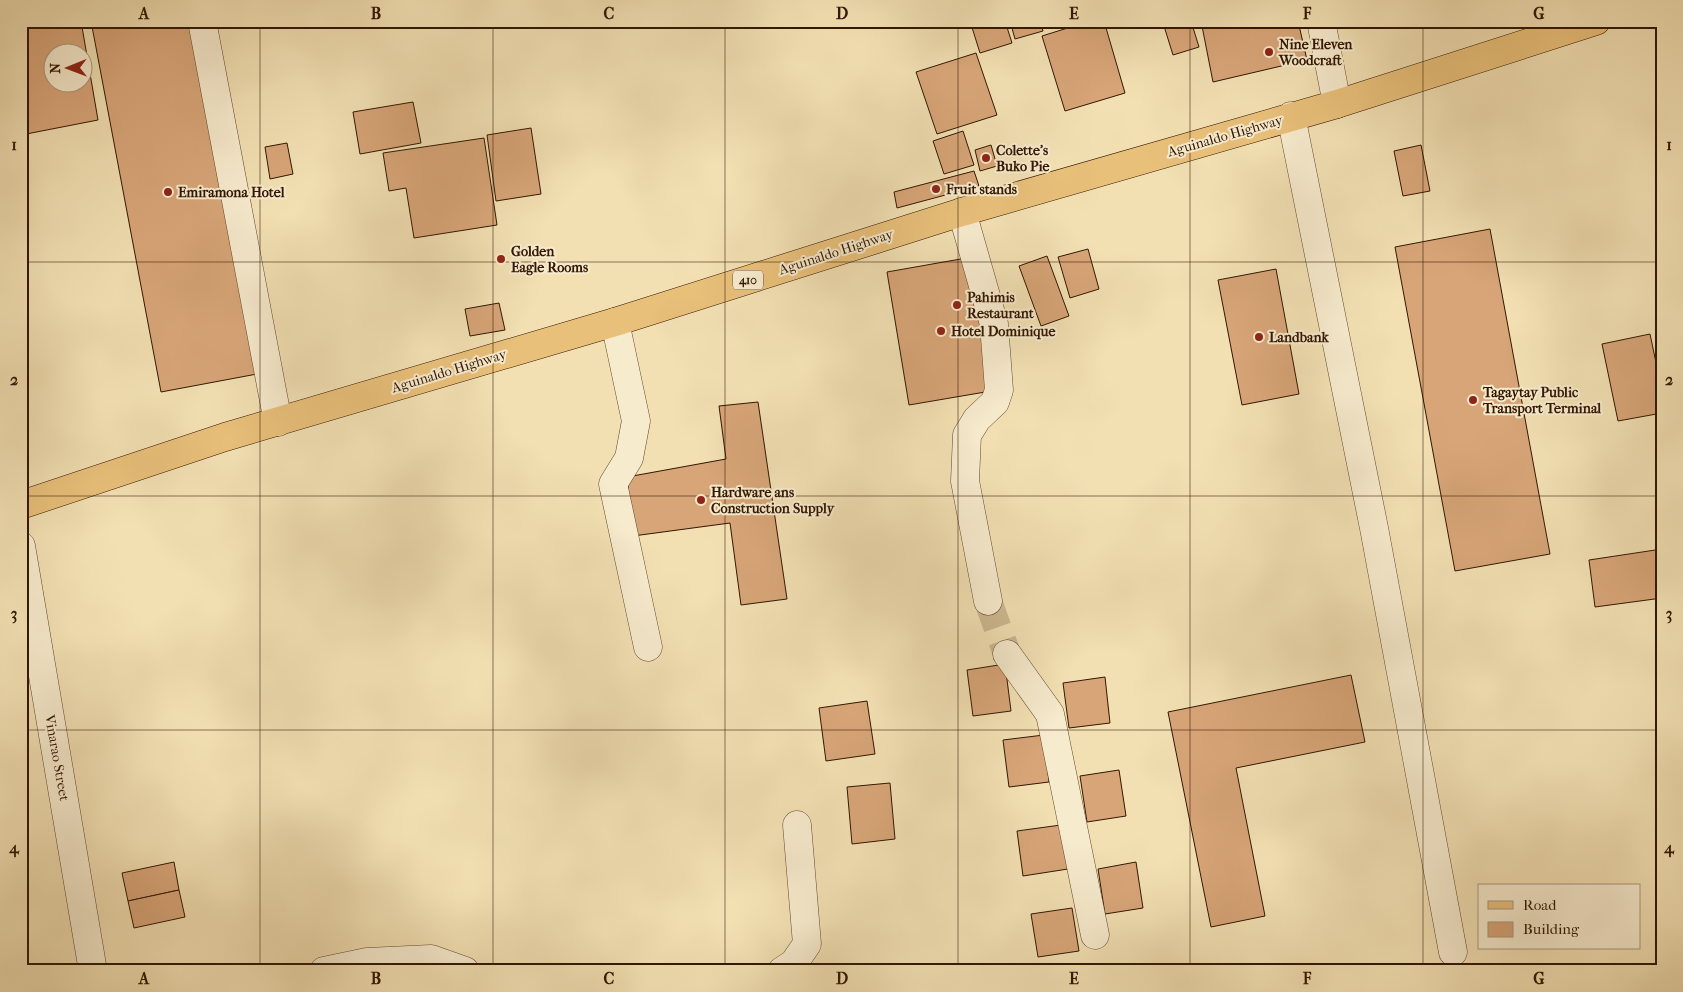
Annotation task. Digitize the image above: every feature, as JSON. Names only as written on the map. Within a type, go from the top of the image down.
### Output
[{"type":"main road","name":"Aguinaldo Highway","points":[[21,505],[225,437],[615,322],[962,212],[1337,104],[1596,21]]},
{"type":"street","points":[[202,21],[278,422]]},
{"type":"street","points":[[1321,21],[1337,104]]},
{"type":"street","points":[[1291,116],[1376,538],[1453,952]]},
{"type":"street","points":[[962,212],[994,324],[998,390],[995,402],[977,419],[967,435],[965,481],[988,601]]},
{"type":"street","points":[[615,322],[636,421],[629,458],[613,484],[648,647]]},
{"type":"street","name":"Vinarao Street","points":[[21,546],[93,971]]},
{"type":"street","points":[[1007,654],[1050,714],[1095,935]]},
{"type":"street","points":[[782,971],[794,963],[807,944],[797,825]]},
{"type":"street","points":[[324,971],[367,962],[431,959],[465,971]]},
{"type":"building","points":[[21,21],[42,21],[43,28],[81,21],[85,42],[42,42],[42,92],[92,92],[92,85],[98,120],[21,135]]},
{"type":"building","points":[[91,21],[189,21],[257,374],[161,392]]},
{"type":"building","points":[[970,21],[1005,21],[1012,43],[980,53]]},
{"type":"building","points":[[1010,21],[1040,21],[1043,31],[1015,39]]},
{"type":"building","points":[[1090,21],[1104,21],[1125,93],[1065,111],[1042,36]]},
{"type":"building","points":[[1178,21],[1191,21],[1199,47],[1173,55],[1164,26]]},
{"type":"building","points":[[1201,21],[1298,21],[1307,60],[1213,82]]},
{"type":"building","points":[[976,53],[997,115],[937,134],[916,72]]},
{"type":"building","points":[[413,102],[421,143],[360,154],[353,112]]},
{"type":"building","points":[[531,128],[541,194],[496,201],[487,135]]},
{"type":"building","points":[[963,131],[974,165],[944,174],[933,141]]},
{"type":"building","points":[[484,138],[497,225],[414,238],[406,188],[389,191],[383,153]]},
{"type":"building","points":[[287,143],[293,174],[270,179],[265,147]]},
{"type":"building","name":"Colette's Buko Pie","points":[[991,145],[997,166],[980,171],[975,150]]},
{"type":"building","points":[[1421,145],[1430,191],[1403,196],[1394,151]]},
{"type":"building","name":"Fruit stands","points":[[974,171],[979,186],[897,208],[894,192]]},
{"type":"building","name":"Tagaytay Public Transport Terminal","points":[[1490,229],[1550,554],[1455,571],[1395,247]]},
{"type":"building","points":[[1088,249],[1099,289],[1070,298],[1058,257]]},
{"type":"building","points":[[1047,256],[1069,316],[1041,326],[1019,266]]},
{"type":"building","name":"Hotel Dominique","points":[[972,257],[997,390],[909,405],[887,272]]},
{"type":"building","name":"Landbank","points":[[1276,269],[1299,394],[1242,405],[1218,280]]},
{"type":"building","points":[[499,303],[505,330],[470,336],[465,309]]},
{"type":"building","points":[[1650,334],[1662,391],[1662,413],[1618,421],[1602,344]]},
{"type":"building","points":[[1662,344],[1662,369],[1657,345]]},
{"type":"building","name":"Hardware ans Construction Supply","points":[[758,402],[787,599],[741,605],[730,523],[633,536],[627,477],[726,459],[719,406]]},
{"type":"building","points":[[1662,549],[1662,598],[1595,607],[1589,560]]},
{"type":"building","points":[[1005,664],[1011,711],[973,716],[967,670]]},
{"type":"building","points":[[1351,675],[1365,742],[1236,768],[1265,916],[1211,927],[1168,712]]},
{"type":"building","points":[[1105,677],[1110,723],[1069,728],[1063,683]]},
{"type":"building","points":[[867,701],[875,754],[826,761],[819,708]]},
{"type":"building","points":[[1044,735],[1049,782],[1009,787],[1003,740]]},
{"type":"building","points":[[1119,770],[1126,816],[1087,822],[1080,776]]},
{"type":"building","points":[[890,783],[895,839],[852,844],[847,787]]},
{"type":"building","points":[[1061,825],[1068,869],[1023,876],[1017,831]]},
{"type":"building","points":[[174,862],[179,890],[128,901],[122,873]]},
{"type":"building","points":[[1136,862],[1143,908],[1105,914],[1098,869]]},
{"type":"building","points":[[179,890],[185,917],[134,928],[128,901]]},
{"type":"building","points":[[1072,908],[1079,951],[1038,957],[1031,914]]},
{"type":"tunnel","points":[[988,601],[1007,654]]},
{"type":"place","name":"Nine Eleven Woodcraft","points":[[1269,52]]},
{"type":"place","name":"Colette's Buko Pie","points":[[986,158]]},
{"type":"place","name":"Fruit stands","points":[[936,189]]},
{"type":"place","name":"Emiramona Hotel","points":[[168,192]]},
{"type":"place","name":"Golden Eagle Rooms","points":[[501,259]]},
{"type":"place","name":"Pahimis Restaurant","points":[[957,305]]},
{"type":"place","name":"Hotel Dominique","points":[[941,331]]},
{"type":"place","name":"Landbank","points":[[1259,337]]},
{"type":"place","name":"Tagaytay Public Transport Terminal","points":[[1473,400]]},
{"type":"place","name":"Hardware ans Construction Supply","points":[[701,500]]}]
